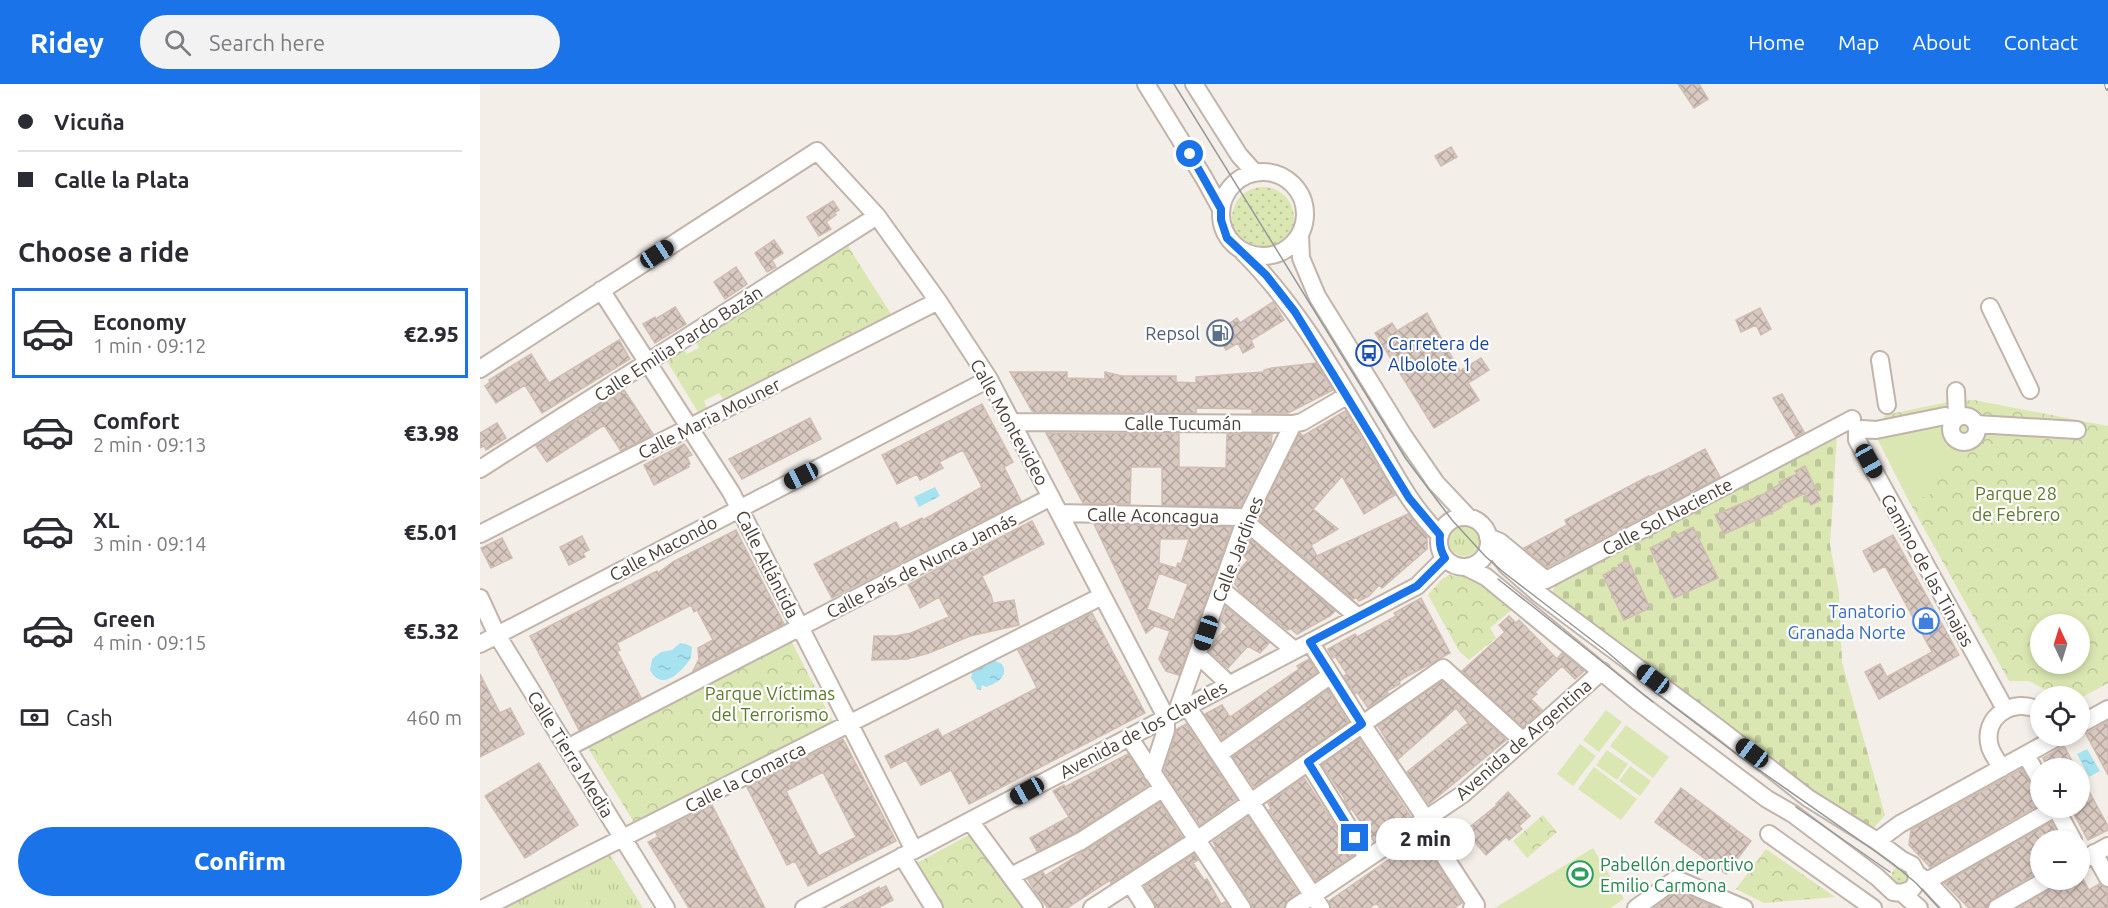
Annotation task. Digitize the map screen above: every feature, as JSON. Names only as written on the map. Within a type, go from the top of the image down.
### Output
[{"type":"street","points":[[1146,84],[1221,209]]},
{"type":"street","points":[[1194,84],[1239,155],[1255,173]]},
{"type":"street","name":"Calle Montevideo","points":[[601,290],[817,151],[877,216],[938,301],[989,379],[1102,596],[1177,712],[1219,754],[1317,902]]},
{"type":"street","points":[[1243,252],[1257,256],[1270,256],[1285,250],[1300,234],[1305,211],[1298,191],[1283,177],[1268,172],[1255,173],[1242,177],[1230,187],[1221,209],[1221,220],[1227,238],[1266,275],[1295,312],[1348,395],[1409,498],[1440,535]]},
{"type":"street","name":"Calle Emilia Pardo Bazán","points":[[480,469],[877,216]]},
{"type":"street","points":[[1300,234],[1301,258],[1317,297],[1403,435],[1436,483],[1468,517],[1477,520],[1485,528],[1489,539],[1507,566],[1539,594],[1808,798],[1877,841],[1914,869],[1952,908]]},
{"type":"street","points":[[480,369],[601,290]]},
{"type":"street","name":"Calle Atlántida","points":[[601,290],[739,508],[850,724],[934,908]]},
{"type":"street","name":"Calle Maria Mouner","points":[[480,534],[938,301]]},
{"type":"street","points":[[1990,307],[2030,390]]},
{"type":"street","points":[[1880,360],[1887,405]]},
{"type":"street","name":"Calle Macondo","points":[[480,644],[989,379]]},
{"type":"street","points":[[1857,426],[1876,430],[1945,416],[1956,419],[1966,416],[1974,420],[1976,424],[1976,432],[1968,441],[1960,441],[1951,433],[1956,419],[1956,391]]},
{"type":"street","name":"Calle Tucumán","points":[[1011,422],[1293,424],[1302,422],[1348,395]]},
{"type":"street","name":"Calle Jardines","points":[[1152,773],[1166,730],[1177,712],[1245,521],[1293,424]]},
{"type":"street","points":[[1976,424],[2077,430]]},
{"type":"street","name":"Calle Sol Naciente","points":[[1489,539],[1500,543],[1546,580],[1857,426]]},
{"type":"street","name":"Camino de las Tinajas","points":[[1857,426],[1857,440],[2005,709]]},
{"type":"street","name":"Calle País de Nunca Jamás","points":[[567,748],[1051,497]]},
{"type":"street","name":"Calle Aconcagua","points":[[1059,513],[1240,517],[1245,521]]},
{"type":"street","points":[[1468,517],[1452,520],[1444,527],[1439,542],[1445,558],[1486,577],[1637,701],[1767,799],[1792,814],[1919,908]]},
{"type":"street","points":[[1245,521],[1358,617]]},
{"type":"street","points":[[1466,567],[1475,564],[1485,556],[1489,539]]},
{"type":"street","name":"Avenida de los Claveles","points":[[804,908],[1417,586],[1445,558]]},
{"type":"street","points":[[1221,589],[1294,650]]},
{"type":"street","name":"Calle la Comarca","points":[[484,908],[1102,596]]},
{"type":"street","name":"Calle Tierra Media","points":[[480,598],[497,635],[666,908]]},
{"type":"street","points":[[1310,642],[1424,821],[1474,907]]},
{"type":"street","points":[[1198,655],[1229,684]]},
{"type":"street","points":[[1092,908],[1111,903],[1130,883],[1198,839],[1443,668],[1522,740]]},
{"type":"street","name":"Avenida de Argentina","points":[[1294,908],[1317,902],[1367,857],[1462,794],[1602,671]]},
{"type":"street","points":[[1219,754],[1331,675]]},
{"type":"street","points":[[2002,768],[1990,746],[1989,733],[1994,719],[2005,709],[2020,704],[2030,706]]},
{"type":"street","points":[[2090,719],[2108,709]]},
{"type":"street","points":[[1129,737],[1242,908]]},
{"type":"street","points":[[1877,841],[1900,824],[2040,746]]},
{"type":"street","points":[[2026,754],[2030,761]]},
{"type":"street","points":[[1308,762],[1367,857]]},
{"type":"street","points":[[1011,876],[1081,841],[1162,789]]},
{"type":"street","points":[[1893,889],[1884,874],[1892,863],[1914,869],[2032,818]]},
{"type":"street","points":[[970,821],[1034,908]]},
{"type":"street","points":[[1769,834],[1874,908],[1893,889],[1914,886],[1914,869],[1899,848],[1900,824]]},
{"type":"street","points":[[2090,855],[2108,878]]},
{"type":"street","points":[[1636,908],[1676,879],[1741,907]]},
{"type":"street","points":[[1130,883],[1146,908]]},
{"type":"street","points":[[1997,908],[2030,889]]},
{"type":"green space","points":[[1263,187],[1280,192],[1285,196],[1289,201],[1294,218],[1289,235],[1285,240],[1280,244],[1263,249],[1246,244],[1241,240],[1237,235],[1232,218],[1237,201],[1241,196],[1246,192]]},
{"type":"green space","points":[[846,243],[891,314],[723,399],[719,393],[704,401],[707,407],[698,412],[665,358],[682,348],[687,354],[699,348],[695,340]]},
{"type":"green space","name":"Parque 28 de Febrero","points":[[1974,400],[2108,426],[2108,683],[2090,693],[2090,686],[2038,686],[2029,681],[2009,681],[1910,503],[1876,436],[1876,426],[1886,415],[1948,402]]},
{"type":"green space","points":[[1931,425],[1944,425],[1944,435],[1954,453],[1938,474],[1935,492],[1910,503],[1876,436]]},
{"type":"green space","points":[[1837,435],[1830,545],[1839,593],[1842,662],[1885,815],[1872,830],[1837,808],[1551,595],[1556,583]]},
{"type":"green space","points":[[1464,524],[1475,529],[1480,540],[1475,551],[1464,556],[1453,551],[1448,540],[1453,529]]},
{"type":"green space","points":[[1449,575],[1460,577],[1473,575],[1515,607],[1490,628],[1496,638],[1469,660],[1459,651],[1428,595],[1441,580]]},
{"type":"green space","name":"Parque Víctimas del Terrorismo","points":[[791,641],[833,722],[635,824],[588,748]]},
{"type":"green space","points":[[1606,710],[1622,722],[1599,752],[1583,740]]},
{"type":"green space","points":[[1626,725],[1669,757],[1653,778],[1610,746]]},
{"type":"green space","points":[[1580,744],[1596,756],[1573,786],[1557,774]]},
{"type":"green space","points":[[1607,750],[1628,764],[1617,780],[1596,765]]},
{"type":"green space","points":[[1630,766],[1651,781],[1640,796],[1619,781]]},
{"type":"green space","points":[[1594,767],[1637,799],[1621,820],[1578,789]]},
{"type":"green space","points":[[1543,815],[1557,832],[1527,858],[1513,841]]},
{"type":"green space","points":[[969,835],[1026,908],[944,908],[915,864]]},
{"type":"green space","name":"Pabellón deportivo Emilio Carmona","points":[[1593,848],[1624,899],[1610,908],[1495,908]]},
{"type":"green space","points":[[1766,849],[1835,897],[1764,903],[1736,889]]},
{"type":"green space","points":[[609,853],[643,908],[500,908]]},
{"type":"green space","points":[[1899,867],[1905,869],[1910,880],[1901,888],[1890,880],[1893,870]]},
{"type":"water","points":[[935,487],[940,496],[919,507],[914,497]]},
{"type":"water","points":[[680,643],[692,647],[691,658],[672,678],[660,680],[655,677],[650,670],[652,659],[661,652],[672,650]]},
{"type":"water","points":[[993,660],[1002,664],[1003,675],[995,683],[986,687],[982,685],[981,690],[977,689],[971,678],[973,670]]},
{"type":"water","points":[[2087,749],[2100,771],[2090,776],[2090,758],[2079,758],[2077,754]]},
{"type":"building","points":[[1678,84],[1699,84],[1708,99],[1694,108]]},
{"type":"building","points":[[1451,147],[1457,157],[1441,166],[1435,156]]},
{"type":"building","points":[[833,201],[839,210],[826,222],[831,229],[819,236],[807,217]]},
{"type":"building","points":[[774,240],[783,253],[772,260],[776,267],[767,272],[755,253]]},
{"type":"building","points":[[736,267],[747,284],[725,299],[714,282]]},
{"type":"building","points":[[1273,302],[1284,320],[1251,340],[1254,347],[1243,353],[1238,343],[1226,350],[1216,333],[1237,318],[1240,323]]},
{"type":"building","points":[[675,307],[686,324],[655,343],[643,324]]},
{"type":"building","points":[[1760,308],[1771,329],[1761,335],[1756,325],[1741,332],[1736,320]]},
{"type":"building","points":[[1427,313],[1460,371],[1481,358],[1489,370],[1468,383],[1479,400],[1434,428],[1375,333],[1392,323],[1397,331]]},
{"type":"building","points":[[619,340],[630,359],[542,413],[525,385],[496,403],[485,386],[490,382],[489,380],[531,354],[549,383]]},
{"type":"building","points":[[1316,363],[1333,390],[1288,413],[1252,413],[1252,409],[1196,408],[1196,413],[1035,412],[1032,411],[1010,372],[1067,372],[1067,378],[1105,379],[1105,372],[1122,376],[1176,376],[1176,382],[1196,383],[1196,377],[1264,372],[1272,368]]},
{"type":"building","points":[[624,390],[653,434],[621,451],[604,425],[547,462],[536,446]]},
{"type":"building","points":[[1782,394],[1804,432],[1796,437],[1773,398]]},
{"type":"building","points":[[982,404],[1013,462],[1004,467],[1021,501],[832,598],[814,564],[896,522],[900,529],[922,518],[923,520],[982,487],[963,450],[939,462],[943,468],[920,480],[917,474],[897,484],[882,455]]},
{"type":"building","points":[[1345,411],[1395,495],[1364,514],[1342,476],[1313,509],[1338,529],[1311,545],[1317,556],[1408,514],[1427,537],[1427,549],[1382,588],[1379,585],[1369,596],[1359,601],[1356,598],[1353,599],[1258,518],[1300,433],[1303,436]]},
{"type":"building","points":[[810,418],[821,439],[742,479],[729,459]]},
{"type":"building","points":[[497,423],[506,438],[486,450],[484,446],[480,448],[480,433]]},
{"type":"building","points":[[1046,433],[1179,434],[1179,467],[1226,468],[1227,434],[1272,434],[1271,444],[1240,507],[1162,505],[1162,467],[1131,467],[1130,504],[1083,503]]},
{"type":"building","points":[[684,444],[692,455],[687,457],[689,467],[654,485],[644,465]]},
{"type":"building","points":[[1705,449],[1720,477],[1547,567],[1524,548],[1567,525],[1565,520]]},
{"type":"building","points":[[1805,466],[1821,500],[1811,505],[1805,493],[1765,516],[1724,534],[1715,515],[1764,494],[1780,484],[1779,482],[1797,474],[1795,471]]},
{"type":"building","points":[[1032,521],[1044,544],[982,576],[993,603],[1014,600],[1019,625],[970,636],[929,653],[907,659],[872,660],[874,636],[911,633],[949,617],[939,597],[920,608],[908,585]]},
{"type":"building","points":[[1094,524],[1232,527],[1179,675],[1166,671],[1159,659],[1170,631],[1155,626],[1146,633]],"holes":[[[1160,539],[1189,539],[1181,564],[1178,563],[1176,568],[1159,563]],[[1159,573],[1188,584],[1174,620],[1147,609]]]},
{"type":"building","points":[[1693,527],[1718,578],[1674,598],[1650,548]]},
{"type":"building","points":[[736,530],[784,624],[693,671],[699,659],[698,648],[713,640],[697,610],[694,612],[691,605],[617,643],[620,650],[617,651],[641,698],[579,730],[530,636],[657,571],[658,573],[673,562]]},
{"type":"building","points":[[1893,535],[1959,655],[1879,699],[1865,672],[1880,664],[1887,677],[1932,652],[1885,566],[1874,572],[1863,551]]},
{"type":"building","points":[[582,536],[589,550],[583,553],[585,557],[569,565],[560,547]]},
{"type":"building","points":[[502,538],[512,558],[491,568],[481,548]]},
{"type":"building","points":[[1250,539],[1335,611],[1297,634],[1291,629],[1287,630],[1240,591],[1234,583],[1238,572],[1248,560],[1244,556]]},
{"type":"building","points":[[1628,560],[1650,608],[1624,620],[1603,575]]},
{"type":"building","points":[[1421,598],[1450,653],[1404,678],[1399,682],[1400,684],[1387,691],[1388,693],[1368,708],[1357,692],[1355,694],[1344,676],[1347,674],[1328,649],[1355,634],[1357,637],[1396,616],[1394,613]]},
{"type":"building","points":[[1226,607],[1269,643],[1260,653],[1248,646],[1228,668],[1209,651],[1227,627],[1221,620]]},
{"type":"building","points":[[1092,613],[1145,713],[969,804],[951,770],[921,785],[906,760],[891,768],[885,756],[938,729],[942,737],[1037,688],[1018,650]]},
{"type":"building","points":[[1509,616],[1516,623],[1519,620],[1557,659],[1562,653],[1584,671],[1575,679],[1562,666],[1535,692],[1537,694],[1531,699],[1542,710],[1523,727],[1462,671],[1505,632],[1499,625]]},
{"type":"building","points":[[1309,659],[1317,672],[1222,739],[1205,714],[1222,705],[1230,717],[1299,669],[1297,666]]},
{"type":"building","points":[[480,674],[500,713],[510,708],[524,734],[480,757]]},
{"type":"building","points":[[1442,681],[1506,740],[1429,804],[1407,772],[1468,723],[1456,708],[1398,759],[1378,726]]},
{"type":"building","points":[[1328,690],[1348,722],[1254,787],[1233,757]]},
{"type":"building","points":[[2108,721],[2108,775],[2090,741],[2090,732]]},
{"type":"building","points":[[1186,724],[1236,799],[1200,825],[1164,771],[1177,729]]},
{"type":"building","points":[[843,739],[896,841],[808,886],[795,861],[787,865],[747,787]],"holes":[[[823,772],[856,837],[819,856],[786,791]]]},
{"type":"building","points":[[1359,739],[1411,817],[1374,842],[1370,836],[1367,837],[1361,827],[1363,826],[1352,809],[1350,810],[1322,765]]},
{"type":"building","points":[[2064,746],[2071,758],[2043,758]]},
{"type":"building","points":[[1128,754],[1148,785],[1076,832],[1037,851],[1030,838],[1069,817],[1053,791]]},
{"type":"building","points":[[539,763],[578,825],[525,858],[485,796]]},
{"type":"building","points":[[2022,769],[2030,782],[2030,810],[1930,867],[1909,845],[1911,830]]},
{"type":"building","points":[[1304,778],[1354,855],[1316,881],[1269,810],[1271,809],[1268,803]]},
{"type":"building","points":[[1681,788],[1751,841],[1726,874],[1655,822]]},
{"type":"building","points":[[1508,792],[1530,816],[1519,826],[1522,829],[1509,840],[1506,837],[1486,855],[1465,831],[1497,805]]},
{"type":"building","points":[[2090,793],[2108,830],[2090,839],[2090,830],[2083,830],[2076,818],[2090,818]]},
{"type":"building","points":[[1160,803],[1182,837],[1111,883],[1110,880],[1067,908],[1048,908],[1028,879],[1043,872],[1045,876]]},
{"type":"building","points":[[712,805],[765,908],[689,908],[648,842],[658,837],[656,833]]},
{"type":"building","points":[[1248,817],[1298,893],[1288,900],[1284,908],[1252,908],[1251,902],[1215,848],[1213,842]]},
{"type":"building","points":[[2051,822],[2055,830],[2037,830]]},
{"type":"building","points":[[2030,834],[2030,877],[1992,899],[1987,908],[1969,908],[1944,883]]},
{"type":"building","points":[[1420,838],[1462,903],[1454,908],[1380,908],[1377,903],[1369,908],[1331,908],[1329,901]]},
{"type":"building","points":[[1194,854],[1198,860],[1193,863],[1204,880],[1207,879],[1221,904],[1225,902],[1229,908],[1157,908],[1145,886]]},
{"type":"building","points":[[2099,884],[2107,888],[2108,908],[2018,908],[2050,890],[2090,890]]},
{"type":"building","points":[[886,886],[893,900],[878,908],[840,908],[879,887],[880,889]]},
{"type":"building","points":[[1677,891],[1717,908],[1654,908]]},
{"type":"tram line","points":[[1174,84],[1406,459],[1452,520],[1485,556],[1648,687],[1739,756],[1892,863],[1916,883],[1939,908]]},
{"type":"tram line","points":[[1498,579],[1653,702]]},
{"type":"tram line","points":[[1796,807],[1890,872]]},
{"type":"railway","points":[[2107,84],[2108,88]]},
{"type":"place","name":"Repsol","points":[[1220,333]]},
{"type":"place","name":"Carretera de Albolote 1","points":[[1369,353]]},
{"type":"place","name":"Tanatorio Granada Norte","points":[[1926,621]]},
{"type":"place","name":"Pabellón deportivo Emilio Carmona","points":[[1580,874]]},
{"type":"route","points":[[1190,154],[1221,209],[1221,220],[1227,238],[1266,275],[1295,312],[1348,395],[1409,498],[1440,535],[1441,552],[1445,558],[1417,586],[1310,642],[1362,724],[1308,762],[1355,838]]}]
